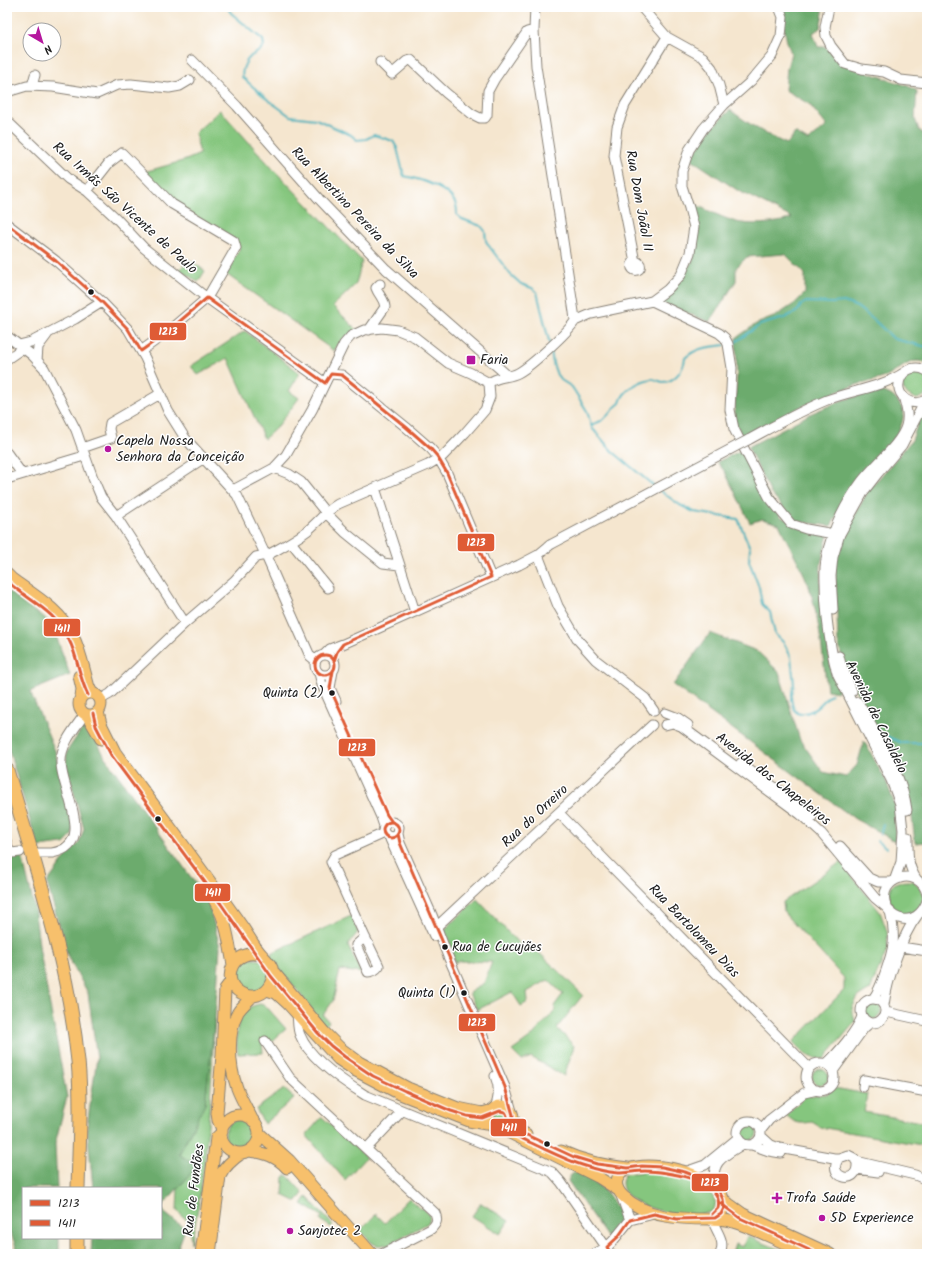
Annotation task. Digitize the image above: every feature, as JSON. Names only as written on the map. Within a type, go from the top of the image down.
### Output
[{"type":"highway","points":[[7,770],[59,950],[71,1012],[78,1062],[80,1093],[78,1187]]},
{"type":"highway","points":[[7,789],[55,951],[68,1012],[75,1070],[73,1187]]},
{"type":"highway","points":[[72,1239],[72,1254]]},
{"type":"highway","points":[[77,1239],[77,1254]]},
{"type":"main road","points":[[7,574],[50,607],[66,624],[75,640],[87,681],[102,706],[98,712],[92,716],[86,715]]},
{"type":"main road","points":[[7,582],[15,590],[49,614],[60,627],[74,659],[82,689],[79,707],[86,715],[110,756],[213,897],[222,913],[226,926],[233,965]]},
{"type":"main road","points":[[81,697],[87,693],[96,696]]},
{"type":"main road","points":[[98,712],[101,724],[115,752],[268,961],[273,977],[267,990],[253,996],[240,992],[234,987],[231,981],[230,974],[233,965],[237,959],[243,955],[256,954],[263,956]]},
{"type":"main road","points":[[272,970],[324,1032],[340,1048],[359,1062],[408,1088],[458,1108],[482,1113],[501,1106],[506,1107],[510,1110],[509,1123],[516,1130],[574,1157],[598,1164],[628,1168],[642,1166],[662,1167],[686,1172],[708,1181],[715,1186],[723,1199],[743,1214],[830,1254]]},
{"type":"main road","points":[[231,981],[226,989],[217,1113],[224,1143],[227,1147],[237,1153],[246,1152],[267,1154],[275,1157],[365,1254]]},
{"type":"main road","points":[[267,990],[276,993],[344,1063],[379,1084],[400,1094],[469,1121],[491,1124],[497,1129],[509,1123]]},
{"type":"main road","points":[[246,1152],[257,1143],[259,1133],[258,1128],[237,1088],[232,1068],[230,1044],[233,1024],[238,1012],[253,996]]},
{"type":"main road","points":[[491,1124],[490,1116],[494,1109]]},
{"type":"main road","points":[[222,1130],[226,1122],[237,1116],[243,1116],[253,1121]]},
{"type":"main road","points":[[509,1123],[598,1177],[619,1191],[632,1203],[654,1214],[677,1219],[714,1219],[731,1221],[808,1254]]},
{"type":"main road","name":"Rua de Fundões","points":[[200,1254],[216,1138],[222,1130]]},
{"type":"main road","points":[[259,1133],[289,1160],[372,1254]]},
{"type":"main road","name":"Rua de Fundões","points":[[210,1254],[220,1176],[235,1157],[246,1152]]},
{"type":"main road","points":[[619,1191],[617,1180],[621,1173],[628,1168]]},
{"type":"main road","points":[[714,1219],[721,1214],[724,1208],[723,1199]]},
{"type":"street","points":[[489,383],[493,380],[518,373],[525,368],[558,339],[574,321],[574,312],[536,66],[534,30],[536,7]]},
{"type":"street","points":[[641,7],[667,37],[703,57],[712,68],[719,85],[724,105]]},
{"type":"street","points":[[574,321],[591,314],[652,301],[667,290],[681,274],[690,253],[694,227],[682,186],[682,171],[689,150],[703,129],[724,105],[751,81],[772,56],[781,36],[783,17],[779,7]]},
{"type":"street","points":[[828,7],[825,27],[826,36],[831,46],[845,64],[862,69],[884,72],[901,80],[927,83]]},
{"type":"street","points":[[380,62],[392,74],[407,61],[411,60],[446,93],[472,114],[480,118],[485,118],[487,115],[488,91],[494,80],[527,32],[534,30]]},
{"type":"street","name":"Rua Dom Joãol II","points":[[635,262],[614,156],[617,127],[625,105],[667,37]]},
{"type":"street","name":"Rua Albertino Pereira da Silva","points":[[192,60],[237,106],[319,199],[386,269],[508,376]]},
{"type":"street","points":[[32,86],[36,75]]},
{"type":"street","points":[[7,92],[32,86],[53,87],[97,94],[117,84],[169,88],[180,86],[190,80]]},
{"type":"street","name":"Rua Irmãs São Vicente de Paulo","points":[[7,121],[68,179],[87,191],[116,218],[144,248],[207,298],[325,383]]},
{"type":"street","points":[[87,191],[109,163],[122,153],[172,204],[234,241],[236,248],[207,298],[166,333],[141,351]]},
{"type":"street","points":[[7,224],[56,261],[102,302],[128,330],[141,351],[168,411],[185,438],[237,495],[266,556],[310,656],[315,660]]},
{"type":"street","points":[[369,330],[385,307],[384,301],[378,294],[376,288],[380,284]]},
{"type":"street","points":[[652,301],[719,333],[725,338],[728,344],[732,368],[730,410],[734,429],[769,497],[791,524],[806,529],[834,534]]},
{"type":"street","points":[[7,359],[21,346],[75,319],[102,302]]},
{"type":"street","points":[[233,490],[274,468],[286,455],[312,410],[341,349],[351,336],[364,330],[382,328],[398,330],[415,337],[448,363],[489,383]]},
{"type":"street","points":[[37,361],[38,347],[49,332]]},
{"type":"street","points":[[7,336],[21,346],[44,368],[76,430],[101,497],[116,516],[185,623]]},
{"type":"street","points":[[324,655],[330,649],[519,565],[538,555],[550,545],[809,408],[828,400],[893,380],[913,368],[927,371]]},
{"type":"street","points":[[905,372],[899,381],[901,393],[906,400],[916,403],[926,400]]},
{"type":"street","points":[[330,374],[342,375],[430,448],[439,459],[447,474],[491,577]]},
{"type":"street","points":[[96,696],[110,694],[185,623],[234,581],[256,557],[266,556],[292,542],[338,504],[422,468],[439,459],[481,415],[490,397],[489,383]]},
{"type":"street","points":[[882,384],[901,393]]},
{"type":"street","name":"Avenida de Casaldelo","points":[[901,393],[908,416],[906,428],[899,440],[862,481],[837,525],[825,566],[826,596],[832,658],[837,673],[891,780],[900,804],[908,860],[912,872],[922,883],[927,894]]},
{"type":"street","points":[[7,479],[83,452],[111,438],[109,430],[110,423],[160,394]]},
{"type":"street","name":"Avenida de Casaldelo","points":[[873,998],[882,984],[893,948],[894,928],[885,901],[885,894],[893,881],[901,862],[905,847],[906,805],[902,787],[896,772],[854,694],[840,664],[835,642],[831,576],[833,557],[840,534],[849,517],[864,491],[902,445],[926,400]]},
{"type":"street","points":[[7,453],[22,474]]},
{"type":"street","points":[[116,516],[176,475],[204,458]]},
{"type":"street","points":[[274,468],[289,474],[301,482],[326,513],[346,533],[383,563],[399,565]]},
{"type":"street","points":[[376,488],[415,612]]},
{"type":"street","points":[[292,542],[328,588]]},
{"type":"street","points":[[538,555],[558,606],[578,640],[596,660],[645,698],[654,711],[650,717],[652,725]]},
{"type":"street","points":[[519,565],[542,566]]},
{"type":"street","points":[[343,644],[337,652],[334,661],[335,666],[330,688],[387,815],[389,830]]},
{"type":"street","points":[[334,661],[330,656],[324,655],[318,656],[315,660],[315,667],[319,673],[322,686],[505,1087],[509,1123]]},
{"type":"street","points":[[319,673],[328,674],[333,671]]},
{"type":"street","name":"Avenida dos Chapeleiros","points":[[654,711],[660,710],[678,718],[803,808],[825,829],[869,878],[878,882],[893,881],[903,877],[908,877],[922,883]]},
{"type":"street","points":[[664,712],[667,717],[665,725]]},
{"type":"street","points":[[37,853],[53,852],[63,849],[72,842],[76,833],[75,822],[61,763],[62,751],[86,715]]},
{"type":"street","name":"Avenida dos Chapeleiros","points":[[652,725],[660,727],[673,724],[680,726],[800,814],[821,833],[875,898],[899,918],[905,919],[922,912]]},
{"type":"street","name":"Rua do Orreiro","points":[[434,929],[652,725]]},
{"type":"street","name":"Rua Bartolomeu Dias","points":[[559,813],[809,1068]]},
{"type":"street","points":[[365,937],[331,862],[335,855],[389,830]]},
{"type":"street","points":[[7,843],[8,848],[12,853],[20,852]]},
{"type":"street","points":[[862,1016],[866,1022],[877,1023],[885,1015],[885,996],[901,947],[908,929],[922,912],[927,901]]},
{"type":"street","points":[[434,929],[497,1080],[499,1092],[494,1109]]},
{"type":"street","points":[[901,947],[927,951]]},
{"type":"street","points":[[826,1064],[859,1024],[862,1016],[862,1006],[867,1000],[873,998],[877,999],[885,1008],[927,1021]]},
{"type":"street","points":[[297,1014],[299,1033],[311,1051],[341,1080],[365,1095],[552,1172],[561,1182],[609,1251]]},
{"type":"street","points":[[833,1071],[864,1028],[870,1023]]},
{"type":"street","points":[[265,1041],[290,1078],[367,1148],[435,1213],[437,1218],[436,1224],[431,1229],[382,1254]]},
{"type":"street","points":[[311,1051],[322,1042]]},
{"type":"street","points":[[759,1130],[804,1094],[825,1089],[831,1085],[834,1078],[833,1071],[826,1064],[818,1063],[809,1068],[807,1075],[808,1082],[810,1086],[817,1090]]},
{"type":"street","points":[[863,1087],[864,1080],[927,1092]]},
{"type":"street","points":[[686,1172],[705,1165],[744,1142],[756,1143],[759,1130],[808,1082]]},
{"type":"street","points":[[367,1148],[402,1111]]},
{"type":"street","points":[[837,1162],[771,1145],[759,1130],[746,1120],[742,1122],[737,1129],[744,1142],[769,1151],[830,1162],[837,1162],[848,1155],[854,1158],[857,1165],[851,1177],[841,1176],[836,1171],[837,1162]]},
{"type":"street","points":[[715,1186],[713,1176],[718,1162],[744,1142]]},
{"type":"street","points":[[857,1165],[915,1175],[927,1180]]},
{"type":"street","points":[[857,1165],[927,1186]]},
{"type":"street","points":[[619,1191],[630,1220]]},
{"type":"street","points":[[594,1254],[609,1251],[630,1220],[654,1214]]},
{"type":"street","points":[[714,1219],[714,1226],[722,1242],[720,1254]]},
{"type":"green space","points":[[780,7],[822,7],[823,13],[820,28],[813,33],[818,47],[826,47],[840,63],[908,86],[917,91],[915,119],[919,130],[927,136],[927,364],[914,361],[886,377],[841,390],[812,402],[742,437],[735,421],[737,376],[736,338],[756,324],[776,316],[794,304],[805,293],[805,274],[785,254],[747,257],[736,268],[736,281],[710,322],[659,302],[675,286],[693,260],[695,243],[692,203],[739,223],[762,224],[779,222],[792,218],[737,190],[691,159],[708,133],[730,110],[772,137],[787,144],[795,133],[808,141],[827,126],[809,104],[785,90],[787,68],[791,53],[787,42]]},
{"type":"green space","points":[[220,110],[273,169],[362,261],[356,284],[333,306],[357,330],[344,339],[334,351],[226,274],[240,248],[170,199],[144,172],[186,160],[200,154],[195,133]]},
{"type":"green space","points":[[188,259],[205,271],[198,282],[180,270]]},
{"type":"green space","points":[[245,331],[300,373],[289,391],[299,398],[278,426],[264,439],[228,358],[198,375],[191,366]]},
{"type":"green space","points":[[914,371],[927,374],[927,395],[917,399],[907,393],[903,386],[905,378]]},
{"type":"green space","points":[[879,391],[895,398],[899,403],[903,412],[902,422],[898,433],[882,454],[855,484],[831,526],[795,521],[771,494],[748,447],[812,413],[843,400]]},
{"type":"green space","points":[[927,406],[927,842],[915,843],[912,817],[905,785],[845,668],[838,642],[835,558],[844,536],[868,491],[912,440],[920,417]]},
{"type":"green space","points":[[742,450],[781,517],[828,535],[821,563],[820,596],[831,669],[841,689],[837,692],[827,690],[823,653],[811,593],[804,575],[779,524],[762,519],[750,523],[725,472],[717,462]]},
{"type":"green space","points":[[7,590],[27,607],[44,617],[54,630],[70,675],[31,691],[56,753],[58,767],[73,823],[72,836],[64,844],[38,847],[7,744]]},
{"type":"green space","points":[[710,633],[757,651],[779,672],[800,740],[823,772],[846,777],[857,765],[864,741],[886,781],[895,805],[895,841],[855,819],[673,685]]},
{"type":"green space","points":[[90,728],[105,757],[208,901],[220,947],[215,1018],[205,1104],[179,1154],[197,1167],[162,1206],[162,1187],[93,1187],[87,1126],[97,1058],[88,993],[68,957],[47,883],[68,854],[79,843],[84,829],[66,764],[67,751],[82,729]]},
{"type":"green space","points":[[7,856],[22,856],[34,906],[40,952],[67,1097],[55,1144],[57,1187],[22,1187],[22,1239],[59,1239],[59,1254],[19,1254],[11,1234],[7,1232]]},
{"type":"green space","points":[[841,862],[880,912],[887,931],[888,948],[870,990],[858,997],[852,1008],[855,1022],[824,1059],[806,1055],[793,1042],[844,990],[844,978],[784,913],[783,902]]},
{"type":"green space","points":[[914,881],[924,894],[923,901],[917,911],[910,915],[903,915],[892,906],[889,892],[892,886],[898,882]]},
{"type":"green space","points":[[477,899],[523,948],[531,945],[583,995],[557,1028],[574,1046],[564,1076],[531,1057],[522,1061],[512,1051],[530,1038],[556,1010],[554,1006],[563,994],[548,980],[527,992],[528,1002],[521,1006],[512,992],[477,1010],[469,993],[484,983],[492,962],[459,961],[455,963],[444,934],[445,929]]},
{"type":"green space","points":[[351,916],[358,932],[348,945],[361,973],[340,970],[333,1001],[323,1015],[329,1022],[324,1027],[297,990],[271,959],[271,953]]},
{"type":"green space","points":[[246,958],[262,960],[270,974],[261,990],[249,993],[235,982],[234,970]]},
{"type":"green space","points":[[870,1003],[876,1003],[881,1008],[879,1017],[876,1019],[870,1019],[865,1014],[865,1008]]},
{"type":"green space","points":[[260,1004],[266,1006],[286,1029],[271,1042],[266,1037],[262,1042],[263,1053],[238,1054],[237,1030],[241,1016],[252,1006]]},
{"type":"green space","points":[[215,1018],[205,1160],[197,1215],[191,1243],[189,1222],[177,1211],[178,1188],[197,1167],[179,1154],[205,1104]]},
{"type":"green space","points":[[817,1069],[823,1069],[828,1074],[826,1083],[823,1085],[817,1085],[812,1080],[812,1074]]},
{"type":"green space","points":[[834,1088],[867,1094],[864,1112],[927,1123],[927,1146],[820,1127],[812,1122],[798,1123],[786,1115],[805,1096],[827,1094]]},
{"type":"green space","points":[[284,1089],[294,1098],[264,1124],[256,1109]]},
{"type":"green space","points":[[500,1109],[506,1112],[509,1118],[506,1124],[500,1127],[494,1124],[491,1118],[494,1112]]},
{"type":"green space","points":[[322,1117],[366,1157],[345,1180],[306,1135]]},
{"type":"green space","points":[[240,1119],[251,1123],[255,1134],[251,1145],[240,1149],[229,1145],[225,1134],[229,1123]]},
{"type":"green space","points":[[746,1125],[752,1125],[757,1130],[755,1139],[752,1141],[746,1141],[741,1136],[741,1130]]},
{"type":"green space","points":[[650,1171],[688,1178],[705,1187],[716,1203],[712,1211],[702,1214],[688,1215],[671,1213],[654,1209],[639,1203],[627,1195],[622,1185],[625,1174]]},
{"type":"green space","points":[[575,1172],[592,1179],[598,1184],[604,1190],[624,1219],[619,1230],[611,1237],[607,1237],[568,1181],[570,1176]]},
{"type":"green space","points":[[287,1175],[303,1193],[297,1202],[283,1195],[284,1177]]},
{"type":"green space","points":[[307,1197],[333,1225],[331,1227],[320,1220],[322,1216],[302,1204]]},
{"type":"green space","points":[[409,1198],[420,1209],[423,1208],[428,1213],[430,1218],[428,1223],[386,1246],[385,1244],[374,1244],[360,1230],[376,1214],[385,1223]]},
{"type":"green space","points":[[481,1203],[509,1221],[500,1234],[472,1216]]},
{"type":"green space","points":[[162,1211],[185,1229],[176,1254],[91,1254],[92,1239],[162,1239]]},
{"type":"green space","points":[[747,1236],[790,1254],[732,1254],[735,1244],[743,1247]]},
{"type":"waterway","points":[[227,7],[231,13],[263,40],[264,46],[249,58],[243,69],[242,77],[267,99],[290,116],[316,119],[351,135],[357,140],[366,139],[374,135],[393,141],[397,148],[404,176],[434,185],[448,194],[456,205],[457,215],[462,219],[481,226],[485,231],[486,241],[510,274],[521,284],[532,288],[537,292],[550,345]]},
{"type":"waterway","points":[[734,343],[760,325],[784,318],[796,312],[801,305],[806,302],[844,302],[857,307],[874,320],[894,339],[927,347]]},
{"type":"waterway","points":[[592,427],[593,424],[602,421],[620,403],[624,394],[632,387],[651,379],[663,382],[671,380],[681,370],[685,358],[690,354],[704,348],[725,345]]},
{"type":"waterway","points":[[551,351],[553,364],[557,375],[561,380],[572,387],[587,411],[592,428],[612,451],[654,486]]},
{"type":"waterway","points":[[659,490],[680,505],[694,512],[738,519],[750,548],[749,561],[759,587],[762,604],[770,612],[775,634],[784,643],[791,657],[794,684],[791,699],[794,710],[799,714],[810,712],[831,694]]},
{"type":"waterway","points":[[886,736],[902,743],[927,743]]},
{"type":"waterway","points":[[880,835],[883,824]]},
{"type":"waterway","points":[[877,841],[887,848]]},
{"type":"transit line","name":"1213","points":[[7,224],[56,261],[102,302],[128,329],[141,351],[166,333],[207,298],[325,383],[331,374],[342,375],[406,427],[437,456],[447,473],[491,577],[343,644],[337,652],[334,661]]},
{"type":"transit line","name":"1411","points":[[7,581],[49,613],[63,629],[72,647],[82,682],[88,695]]},
{"type":"transit line","name":"1213","points":[[325,655],[332,658],[335,665],[332,672],[325,675],[318,672],[315,665],[318,658],[325,655]]},
{"type":"transit line","name":"1213","points":[[333,671],[330,688],[387,815],[392,822]]},
{"type":"transit line","name":"1411","points":[[93,713],[96,726],[111,755],[221,904],[271,976],[318,1033],[331,1046],[373,1076],[451,1111],[467,1116],[482,1118],[500,1111],[505,1112],[508,1117],[509,1129],[513,1134],[575,1163],[614,1173],[654,1171],[678,1175],[703,1184],[712,1190],[718,1198],[718,1208],[712,1214]]},
{"type":"transit line","name":"1213","points":[[391,822],[398,827],[399,830],[394,837],[391,838],[384,833],[383,830],[388,823],[391,822]]},
{"type":"transit line","name":"1213","points":[[398,834],[400,843],[505,1087],[513,1115],[512,1124],[516,1130],[574,1157],[597,1164],[628,1168],[642,1166],[662,1167],[685,1172],[708,1181],[719,1191],[723,1199],[724,1208],[721,1214],[715,1218],[677,1219],[654,1214],[630,1220],[618,1237],[607,1247],[611,1254]]},
{"type":"transit line","name":"1411","points":[[720,1203],[740,1218],[818,1254]]},
{"type":"place","name":"Faria","points":[[471,360]]},
{"type":"place","name":"Capela Nossa Senhora da Conceição","points":[[108,449]]},
{"type":"place","name":"Quinta (2)","points":[[332,693]]},
{"type":"place","name":"Rua de Cucujães","points":[[445,947]]},
{"type":"place","name":"Quinta (1)","points":[[464,993]]},
{"type":"place","name":"Trofa Saúde","points":[[777,1198]]},
{"type":"place","name":"5D Experience","points":[[822,1218]]},
{"type":"place","name":"Sanjotec 2","points":[[290,1231]]}]
